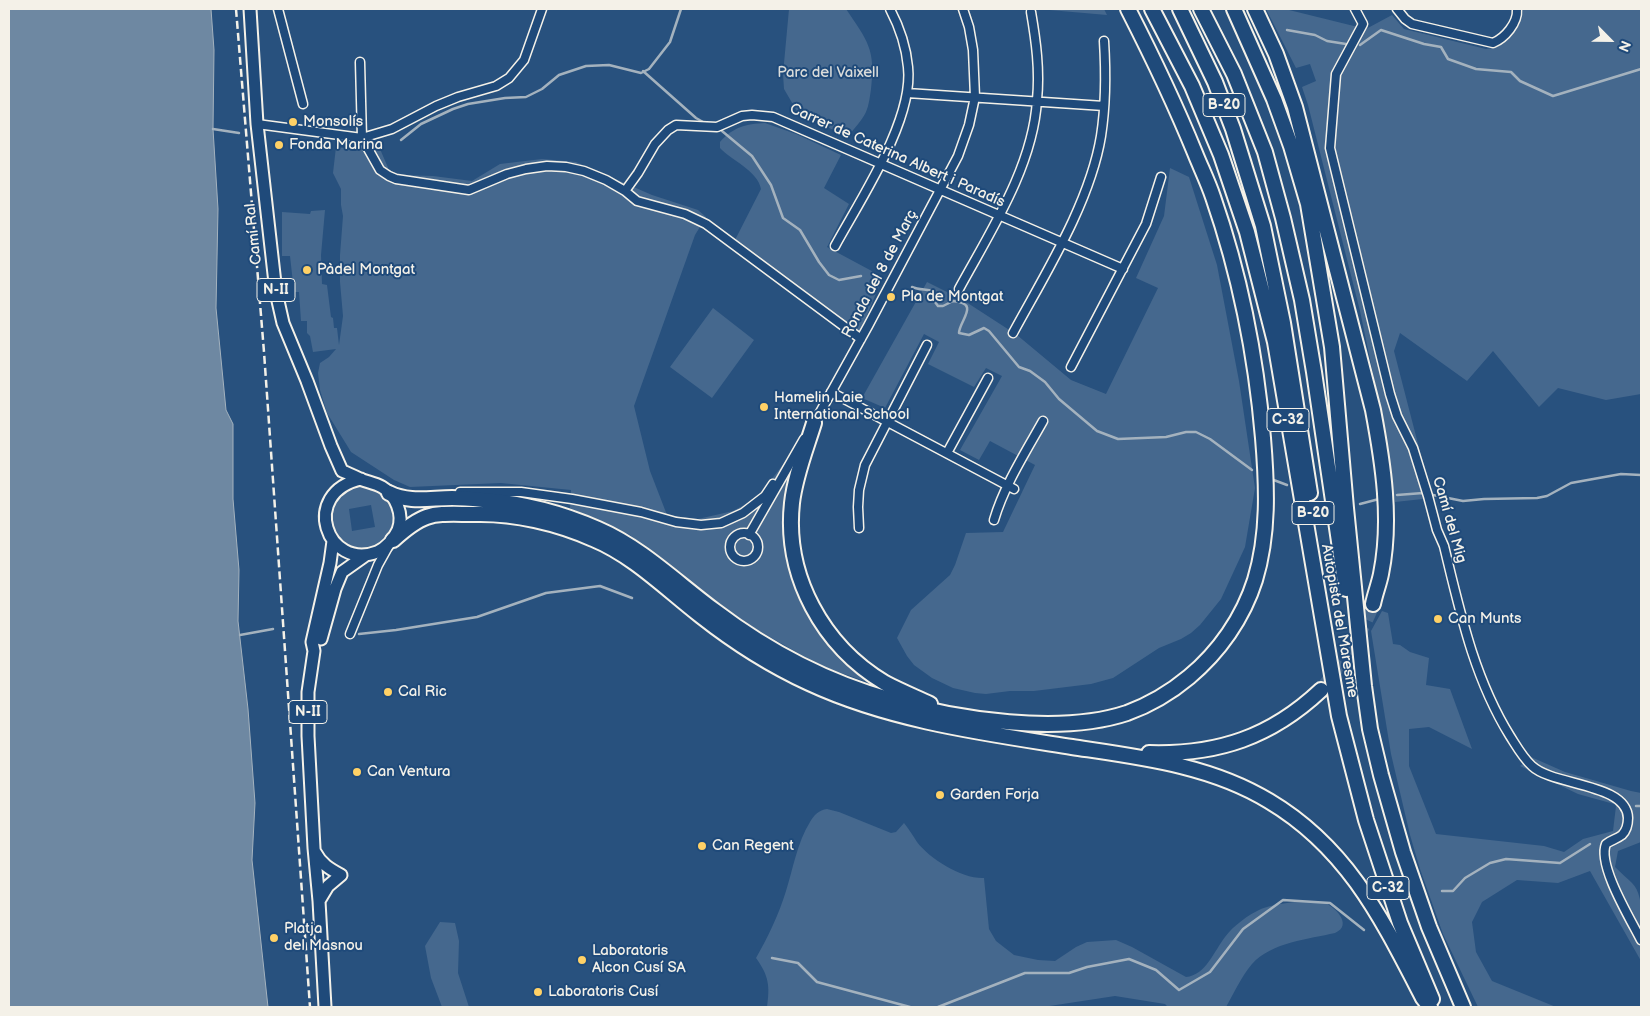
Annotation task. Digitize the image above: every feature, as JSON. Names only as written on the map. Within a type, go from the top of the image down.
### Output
[{"type":"highway","points":[[1122,9],[1154,59]]},
{"type":"highway","points":[[389,493],[408,500],[456,498],[509,503],[554,512],[593,527],[616,537],[636,550],[742,632],[797,664],[862,691],[917,707],[959,715],[1034,723],[1076,722],[1126,713],[1157,700],[1203,665],[1221,645],[1244,608],[1255,579],[1265,532],[1266,487],[1261,408],[1252,346],[1238,278],[1213,196],[1165,83],[1128,9]]},
{"type":"highway","name":"Autopista del Maresme","points":[[1152,9],[1192,86],[1221,155],[1247,232],[1275,342],[1338,716],[1366,820],[1400,923],[1436,1007]]},
{"type":"highway","name":"B-20","points":[[1180,9],[1215,82],[1262,226],[1283,323],[1352,764]]},
{"type":"highway","name":"B-20","points":[[1201,9],[1234,74],[1265,152],[1283,218],[1302,300],[1342,568],[1364,686]]},
{"type":"highway","name":"Autopista del Maresme","points":[[1234,9],[1274,99],[1291,146],[1308,204],[1332,347],[1346,508],[1370,729],[1403,852],[1429,926],[1463,1007]]},
{"type":"highway","points":[[1255,9],[1282,69],[1305,140],[1368,391],[1380,448],[1386,508],[1385,538],[1381,574],[1373,604]]},
{"type":"highway","points":[[1305,140],[1313,228]]},
{"type":"highway","points":[[814,423],[794,489],[791,514],[793,554],[796,570],[806,597],[834,640],[857,663],[884,682],[959,715]]},
{"type":"highway","points":[[393,540],[425,516],[443,513],[511,517],[542,522],[567,529],[613,549],[639,566],[701,616],[755,654],[823,689],[865,705],[940,725],[1182,766],[1222,778],[1255,792],[1300,822],[1321,840],[1351,874],[1371,902],[1423,998],[1430,1007]]},
{"type":"highway","points":[[1108,752],[1163,754],[1192,752],[1240,742],[1276,725],[1297,711],[1322,690]]},
{"type":"main road","name":"Camí Ral","points":[[250,9],[257,124],[276,292],[283,323],[331,446]]},
{"type":"main road","name":"N-II","points":[[331,446],[342,471],[382,486],[389,493]]},
{"type":"main road","name":"N-II","points":[[325,1007],[314,848],[308,736],[308,692],[314,651],[312,642],[330,563],[333,541],[326,528],[325,513],[329,500],[338,488],[331,446]]},
{"type":"main road","points":[[338,488],[349,482],[361,479]]},
{"type":"main road","points":[[389,493],[396,503],[400,516],[393,540]]},
{"type":"main road","name":"N-II","points":[[314,651],[319,644],[342,572],[366,555],[379,551],[393,540]]},
{"type":"main road","points":[[333,541],[348,552],[366,555]]},
{"type":"main road","points":[[314,848],[318,858],[326,867],[341,875],[328,886],[319,901]]},
{"type":"street","points":[[278,9],[303,104]]},
{"type":"street","points":[[257,124],[362,138],[392,129],[436,106],[458,97],[496,86],[509,78],[524,60],[542,9]]},
{"type":"street","points":[[835,246],[899,126],[907,93],[909,69],[901,31],[890,9]]},
{"type":"street","name":"Ronda del 8 de Març","points":[[750,535],[791,460],[832,392],[958,156],[975,96],[973,50],[969,27],[963,9]]},
{"type":"street","name":"Camí del Mig","points":[[1355,9],[1363,24],[1336,74],[1330,148],[1390,394],[1397,416],[1413,448],[1428,494],[1437,530],[1444,546],[1472,656],[1487,695],[1504,727],[1523,757],[1534,768],[1548,776],[1616,798],[1625,806],[1628,814],[1628,826],[1618,838],[1612,839],[1606,844],[1603,855],[1617,893],[1641,940]]},
{"type":"street","points":[[1397,9],[1412,24],[1493,43],[1498,41],[1517,19],[1517,9]]},
{"type":"street","points":[[959,289],[1017,179],[1030,139],[1037,101],[1038,63],[1031,12]]},
{"type":"street","points":[[1013,333],[1062,243],[1092,171],[1100,138],[1104,106],[1106,74],[1104,41]]},
{"type":"street","points":[[360,62],[362,138],[380,170],[396,179],[470,190],[507,174],[526,169],[547,166],[566,167],[584,171],[625,190],[637,201],[685,214],[706,224],[860,339]]},
{"type":"street","points":[[907,93],[1104,106]]},
{"type":"street","name":"Carrer de Caterina Albert i Paradís","points":[[625,190],[638,173],[655,144],[668,130],[676,126],[717,127],[742,116],[752,115],[779,119],[1123,269]]},
{"type":"street","points":[[1071,368],[1146,224],[1161,177]]},
{"type":"street","points":[[859,528],[859,490],[865,465],[886,421],[927,345]]},
{"type":"street","points":[[947,453],[988,378]]},
{"type":"street","points":[[832,392],[1011,487]]},
{"type":"street","points":[[994,520],[998,507],[1011,487],[1042,421]]},
{"type":"street","points":[[428,499],[453,492],[521,492],[641,512],[676,522],[701,525],[721,523],[743,513],[765,496],[791,460]]},
{"type":"street","points":[[350,634],[378,565],[393,540]]},
{"type":"street","points":[[378,565],[379,551]]},
{"type":"green space","name":"Parc del Vaixell","points":[[789,9],[846,9],[864,37],[871,54],[872,64],[870,98],[864,115],[848,137],[798,113],[784,89],[783,74]]},
{"type":"green space","points":[[1038,9],[1104,9],[1107,15]]},
{"type":"green space","points":[[1266,9],[1285,9],[1366,29],[1392,15],[1404,29],[1486,49],[1503,44],[1512,36],[1519,25],[1523,9],[1641,9],[1641,394],[1606,400],[1558,388],[1539,407],[1493,351],[1467,381],[1400,333],[1394,351],[1432,498],[1395,502],[1385,431],[1360,311],[1302,87],[1316,81],[1310,64],[1296,68]]},
{"type":"green space","points":[[765,123],[796,134],[841,155],[824,188],[849,204],[827,247],[883,277],[859,334],[735,240],[761,189],[750,171],[720,148],[720,142],[740,127]]},
{"type":"green space","points":[[336,147],[380,149],[389,170],[400,175],[433,176],[472,181],[500,164],[542,159],[576,162],[652,195],[698,210],[706,217],[695,235],[634,406],[650,471],[667,515],[698,519],[733,511],[757,498],[785,462],[793,472],[786,535],[800,599],[835,648],[876,685],[821,666],[733,616],[630,535],[570,508],[571,490],[501,483],[410,487],[394,480],[351,452],[327,413],[320,390],[318,373],[320,363],[336,349],[313,352],[310,336],[307,333],[307,321],[301,321],[299,292],[294,292],[290,256],[282,256],[282,212],[310,214],[311,211],[325,210],[321,255],[322,284],[327,285],[331,317],[333,318],[334,328],[337,328],[339,345],[343,316],[340,255],[343,216],[341,189],[333,173]]},
{"type":"green space","points":[[1170,168],[1189,177],[1217,265],[1239,381],[1255,488],[1245,547],[1221,599],[1200,625],[1191,633],[1159,648],[1113,678],[1091,684],[1034,691],[986,694],[953,688],[932,678],[914,665],[897,638],[911,610],[950,575],[966,533],[1003,532],[1035,465],[990,441],[979,460],[960,450],[1002,376],[986,368],[974,387],[928,364],[939,342],[924,334],[885,408],[862,398],[927,282],[963,300],[1017,335],[1071,380],[1106,394],[1158,288],[1136,278],[1164,216]]},
{"type":"green space","points":[[713,308],[754,340],[712,398],[670,367]]},
{"type":"green space","points":[[367,487],[380,492],[388,501],[392,512],[392,523],[389,533],[382,542],[372,547],[351,547],[338,537],[333,525],[332,517],[337,502],[343,495],[358,488]],"holes":[[[371,505],[375,527],[352,531],[349,509]]]},
{"type":"green space","points":[[1382,611],[1388,613],[1393,644],[1400,645],[1410,652],[1429,658],[1426,685],[1450,689],[1472,749],[1429,727],[1409,729],[1409,766],[1436,834],[1544,846],[1564,852],[1583,839],[1613,831],[1616,806],[1614,804],[1578,794],[1520,766],[1531,757],[1565,772],[1641,793],[1641,842],[1618,851],[1615,867],[1632,883],[1640,898],[1642,920],[1641,961],[1590,871],[1558,883],[1517,880],[1482,902],[1472,922],[1476,952],[1492,981],[1556,1007],[1478,1007],[1443,934],[1410,835],[1391,754],[1371,631]]},
{"type":"green space","points":[[827,809],[891,833],[896,832],[904,823],[917,842],[938,861],[957,872],[984,878],[989,929],[996,941],[1014,955],[1055,961],[1087,942],[1116,940],[1186,977],[1199,972],[1209,962],[1232,929],[1261,909],[1274,905],[1308,901],[1322,902],[1336,911],[1343,925],[1335,933],[1280,946],[1260,957],[1244,974],[1226,1007],[1168,1007],[1165,1004],[1115,996],[1043,1007],[767,1007],[768,981],[764,970],[756,958],[780,908],[806,830],[815,815]]},
{"type":"green space","points":[[440,922],[455,923],[459,941],[458,973],[469,1007],[442,1007],[431,978],[425,946]]},
{"type":"shaded area","points":[[9,9],[211,9],[214,50],[213,129],[218,209],[216,308],[226,410],[233,424],[233,499],[239,570],[238,621],[248,709],[255,803],[252,860],[268,1007],[9,1007]]},
{"type":"waterway","points":[[401,140],[421,124],[453,109],[468,104],[505,98],[526,97],[542,89],[559,75],[586,66],[609,65],[641,73],[649,69],[670,42],[681,9]]},
{"type":"waterway","points":[[1287,30],[1315,35],[1327,41],[1346,44]]},
{"type":"waterway","points":[[1360,45],[1381,30],[1424,44],[1441,47],[1448,59],[1476,69],[1511,72],[1520,81],[1553,96],[1641,69]]},
{"type":"waterway","points":[[643,71],[703,122]]},
{"type":"waterway","points":[[213,129],[239,133]]},
{"type":"waterway","points":[[722,131],[752,156],[771,185],[783,218],[800,230],[829,275],[839,280],[861,276]]},
{"type":"waterway","points":[[912,287],[933,291],[935,302],[938,306],[943,306],[953,301],[966,305],[967,309],[959,333],[969,335],[984,328],[989,331],[1019,367],[1030,371],[1045,382],[1059,399],[1097,431],[1118,439],[1166,437],[1186,432],[1196,432],[1210,439],[1252,470]]},
{"type":"waterway","points":[[1397,495],[1423,493],[1463,501],[1537,498],[1547,496],[1571,483],[1621,474],[1641,475]]},
{"type":"waterway","points":[[1271,479],[1287,485]]},
{"type":"waterway","points":[[1360,504],[1379,499]]},
{"type":"waterway","points":[[359,634],[477,617],[546,593],[600,586],[632,598]]},
{"type":"waterway","points":[[240,635],[273,629]]},
{"type":"waterway","points":[[1636,806],[1641,806]]},
{"type":"waterway","points":[[1442,891],[1453,891],[1465,878],[1490,863],[1506,859],[1560,863],[1590,844]]},
{"type":"waterway","points":[[938,1007],[1025,973],[1069,973],[1087,967],[1129,959],[1156,970],[1179,990],[1210,972],[1243,929],[1283,900],[1330,903],[1364,930]]},
{"type":"waterway","points":[[772,958],[798,963],[817,982],[910,1007]]},
{"type":"tunnel","points":[[1321,690],[1337,670],[1350,649],[1373,604]]},
{"type":"railway","points":[[236,9],[264,352],[310,1007]]},
{"type":"place","name":"Monsolís","points":[[293,122]]},
{"type":"place","name":"Fonda Marina","points":[[279,145]]},
{"type":"place","name":"Pàdel Montgat","points":[[307,270]]},
{"type":"place","name":"Pla de Montgat","points":[[891,297]]},
{"type":"place","name":"Hamelin Laie International School","points":[[764,407]]},
{"type":"place","name":"Can Munts","points":[[1438,619]]},
{"type":"place","name":"Cal Ric","points":[[388,692]]},
{"type":"place","name":"Can Ventura","points":[[357,772]]},
{"type":"place","name":"Garden Forja","points":[[940,795]]},
{"type":"place","name":"Can Regent","points":[[702,846]]},
{"type":"place","name":"Platja del Masnou","points":[[274,938]]},
{"type":"place","name":"Laboratoris Alcon Cusí SA","points":[[582,960]]},
{"type":"place","name":"Laboratoris Cusí","points":[[538,992]]}]
